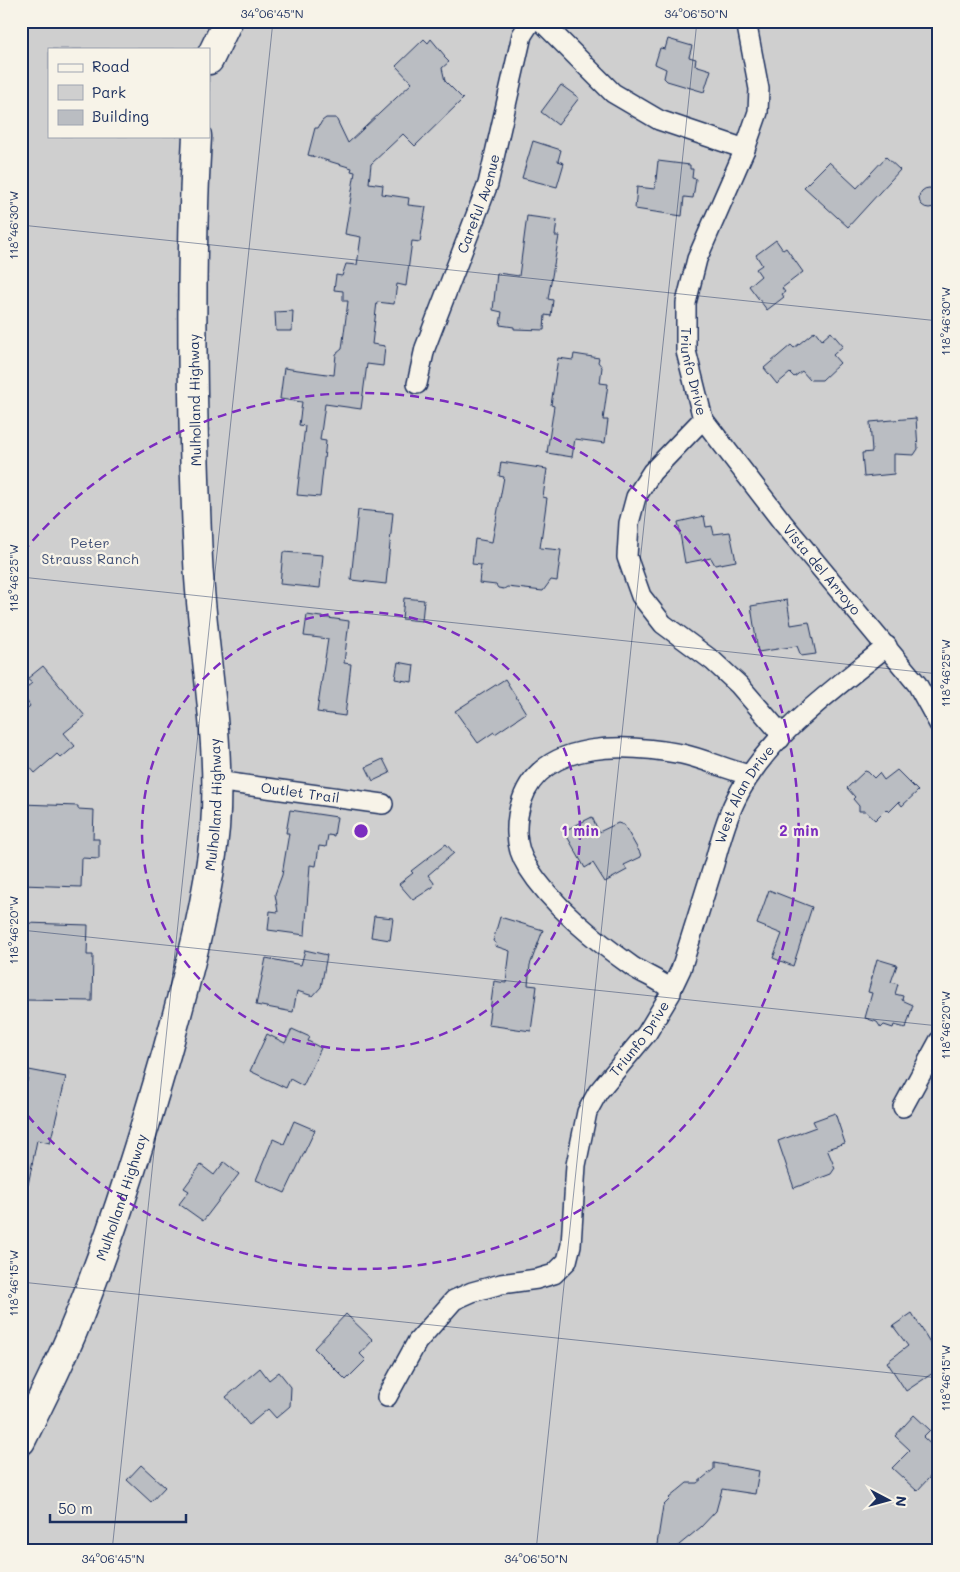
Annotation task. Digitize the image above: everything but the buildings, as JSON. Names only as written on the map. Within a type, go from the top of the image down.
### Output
[{"type":"main road","points":[[210,58],[228,21]]},
{"type":"main road","name":"Mulholland Highway","points":[[21,1441],[58,1365],[85,1301],[156,1089],[206,899],[215,827],[216,781],[214,723],[198,562],[194,352],[197,138]]},
{"type":"street","name":"Careful Avenue","points":[[417,384],[426,348],[488,184],[522,35],[531,21]]},
{"type":"street","points":[[541,21],[613,93],[659,120],[745,149]]},
{"type":"street","name":"Triunfo Drive","points":[[746,21],[759,88],[758,112],[745,149],[697,259],[686,303],[686,351],[703,418],[652,472],[636,497],[630,523],[627,557],[641,596],[662,624],[713,661],[739,685],[776,729],[780,739]]},
{"type":"street","name":"Vista del Arroyo","points":[[703,418],[783,523],[917,684],[939,724]]},
{"type":"street","name":"West Alan Drive","points":[[671,990],[681,969],[736,799],[750,775],[780,739],[799,720],[887,646]]},
{"type":"street","name":"Triunfo Drive","points":[[387,1397],[417,1342],[454,1300],[494,1286],[554,1274],[567,1261],[571,1245],[576,1164],[587,1112],[598,1092],[647,1033],[663,1008],[671,990],[649,978],[611,951],[557,903],[526,865],[517,842],[518,814],[526,789],[551,763],[576,752],[616,748],[681,754],[750,775]]},
{"type":"street","name":"Outlet Trail","points":[[216,781],[383,804]]},
{"type":"street","points":[[903,1107],[939,1041]]},
{"type":"green space","name":"Peter Strauss Ranch","points":[[21,21],[939,21],[939,1551],[21,1551]]}]
